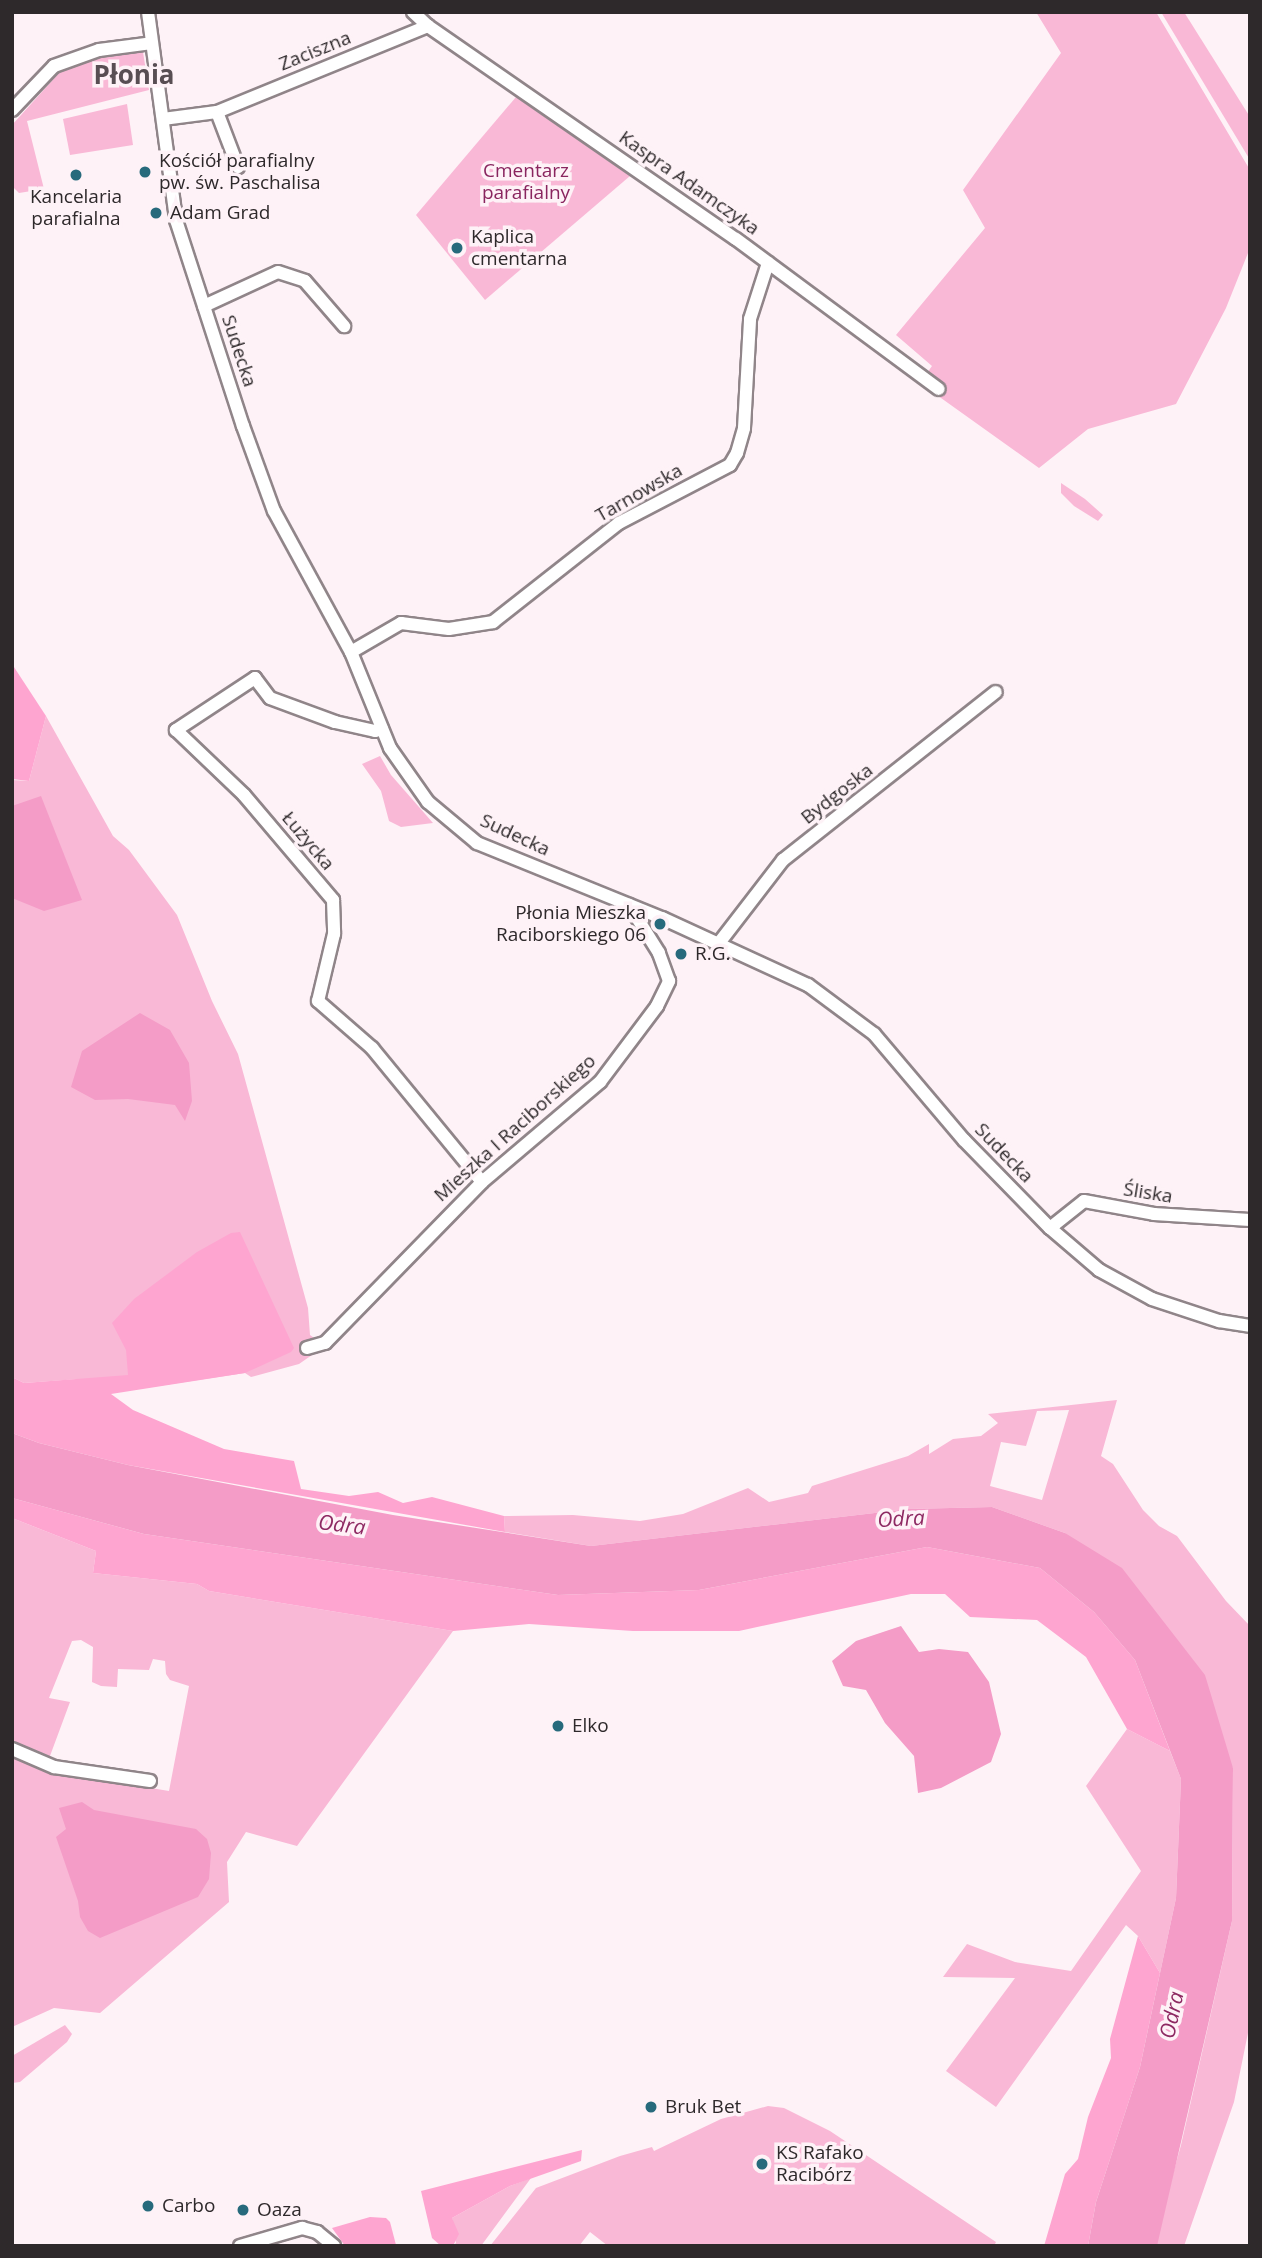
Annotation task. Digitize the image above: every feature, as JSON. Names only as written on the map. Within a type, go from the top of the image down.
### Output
[{"type":"street","name":"Sudecka","points":[[148,12],[176,219],[274,512],[351,652],[390,748],[428,802],[477,843],[719,943],[808,985],[874,1034],[964,1140],[1050,1228],[1099,1270],[1152,1299],[1219,1321],[1250,1326]]},
{"type":"street","name":"Kaspra Adamczyka","points":[[413,12],[428,26],[768,263],[939,389]]},
{"type":"street","name":"Zaciszna","points":[[163,119],[217,112],[428,26]]},
{"type":"street","points":[[12,110],[54,66],[99,50],[152,43]]},
{"type":"street","points":[[217,112],[238,167]]},
{"type":"street","name":"Tarnowska","points":[[351,652],[401,623],[449,629],[493,622],[619,523],[730,465],[737,453],[744,428],[750,319],[768,263]]},
{"type":"street","points":[[204,306],[278,272],[305,281],[344,326]]},
{"type":"street","name":"Łużycka","points":[[382,729],[375,731],[335,722],[270,698],[256,678],[176,730],[244,795],[333,900],[334,934],[318,1001],[372,1048],[482,1182]]},
{"type":"street","name":"Bydgoska","points":[[719,943],[783,860],[996,692]]},
{"type":"street","name":"Mieszka I Raciborskiego","points":[[307,1348],[325,1343],[482,1182],[600,1082],[657,1006],[668,981],[659,953],[629,905]]},
{"type":"street","name":"Śliska","points":[[1050,1228],[1084,1201],[1154,1214],[1250,1220]]},
{"type":"street","points":[[12,1749],[54,1767],[150,1781]]},
{"type":"street","points":[[240,2246],[302,2228],[317,2232],[334,2246]]},
{"type":"green space","points":[[1036,12],[1156,12],[1250,170],[1250,248],[1226,308],[1176,404],[1088,429],[1039,468],[920,383],[932,366],[896,335],[985,228],[963,190],[1061,53]]},
{"type":"green space","points":[[1161,12],[1184,12],[1250,117],[1250,160]]},
{"type":"green space","points":[[143,52],[149,90],[27,121],[44,189],[19,193],[12,186],[12,125],[59,73],[86,60]]},
{"type":"green space","name":"Cmentarz parafialny","points":[[516,97],[630,176],[485,300],[416,215]]},
{"type":"green space","points":[[127,104],[133,145],[70,155],[63,119]]},
{"type":"green space","points":[[1061,483],[1103,515],[1098,521],[1074,506],[1061,493]]},
{"type":"green space","points":[[46,716],[113,836],[129,850],[177,915],[212,1001],[238,1054],[308,1308],[310,1335],[325,1346],[299,1364],[251,1377],[245,1373],[111,1393],[79,1379],[24,1383],[12,1377],[12,780],[29,781]]},
{"type":"green space","points":[[380,756],[391,775],[433,823],[401,827],[389,821],[381,791],[362,764]]},
{"type":"green space","points":[[1117,1400],[1101,1456],[1113,1464],[1143,1510],[1159,1526],[1177,1536],[1226,1601],[1250,1626],[1250,2023],[1234,2102],[1184,2246],[1153,2246],[1181,2145],[1232,1921],[1233,1768],[1065,1533],[992,1507],[909,1509],[591,1546],[505,1532],[504,1516],[573,1515],[640,1521],[683,1514],[748,1488],[769,1502],[808,1493],[812,1486],[908,1456],[929,1444],[929,1454],[953,1439],[981,1436],[998,1423],[988,1414]],"holes":[[[1069,1410],[1042,1500],[990,1486],[1001,1442],[1026,1446],[1037,1411]]]},
{"type":"green space","points":[[12,1518],[96,1551],[93,1573],[197,1584],[209,1591],[453,1631],[297,1846],[246,1832],[227,1862],[229,1902],[100,2013],[54,2008],[12,2027]],"holes":[[[81,1640],[93,1647],[92,1682],[101,1686],[117,1687],[118,1669],[149,1670],[153,1659],[165,1661],[166,1674],[170,1680],[189,1686],[169,1791],[115,1782],[47,1764],[70,1702],[49,1698],[72,1641]]]},
{"type":"green space","points":[[1127,1729],[1170,1751],[1181,1779],[1176,1898],[1160,1973],[1138,1936],[1126,1925],[996,2107],[946,2071],[1015,1978],[943,1977],[967,1944],[1015,1962],[1071,1971],[1141,1871],[1086,1786]]},
{"type":"green space","points":[[65,2025],[72,2034],[67,2042],[20,2082],[12,2083],[12,2056]]},
{"type":"green space","name":"KS Rafako Racibórz","points":[[768,2106],[784,2108],[830,2131],[996,2242],[994,2246],[608,2246],[590,2232],[579,2246],[490,2246],[536,2188],[620,2156],[652,2147],[654,2151],[721,2119]]},
{"type":"green space","points":[[531,2178],[481,2246],[453,2246],[456,2243],[452,2218],[510,2186]]},
{"type":"shaded area","points":[[12,664],[46,716],[29,781],[12,779]]},
{"type":"shaded area","points":[[240,1232],[294,1348],[291,1352],[245,1373],[111,1394],[133,1410],[224,1449],[294,1461],[301,1489],[349,1496],[378,1492],[403,1503],[432,1497],[504,1516],[505,1532],[128,1465],[39,1443],[12,1433],[12,1377],[24,1383],[128,1375],[126,1350],[112,1323],[134,1299],[197,1252],[231,1233]]},
{"type":"shaded area","points":[[12,1498],[144,1534],[558,1595],[699,1590],[927,1547],[1040,1568],[1094,1612],[1135,1660],[1170,1751],[1127,1729],[1086,1657],[1037,1620],[970,1617],[945,1594],[911,1594],[739,1631],[633,1631],[529,1624],[453,1631],[209,1591],[197,1584],[93,1573],[96,1551],[12,1518]]},
{"type":"shaded area","points":[[1138,1936],[1160,1973],[1140,2067],[1096,2202],[1088,2246],[1044,2246],[1065,2174],[1078,2159],[1088,2117],[1111,2058],[1110,2039]]},
{"type":"shaded area","points":[[582,2150],[581,2161],[510,2186],[452,2218],[459,2234],[453,2246],[441,2246],[432,2238],[421,2191]]},
{"type":"shaded area","points":[[370,2217],[386,2218],[390,2222],[396,2245],[345,2246],[332,2228]]},
{"type":"water","points":[[41,796],[82,900],[44,911],[12,898],[12,806]]},
{"type":"water","points":[[140,1013],[170,1030],[189,1063],[192,1101],[185,1121],[175,1105],[128,1099],[95,1100],[71,1087],[82,1051]]},
{"type":"water","name":"Odra","points":[[12,1433],[39,1443],[128,1465],[393,1515],[591,1546],[909,1509],[992,1507],[1065,1533],[1122,1568],[1205,1675],[1233,1768],[1232,1921],[1157,2246],[1088,2246],[1096,2202],[1140,2067],[1176,1898],[1181,1779],[1135,1660],[1094,1612],[1040,1568],[927,1547],[699,1590],[558,1595],[144,1534],[12,1498]]},
{"type":"water","points":[[901,1626],[919,1652],[939,1649],[968,1652],[989,1682],[1001,1734],[991,1762],[941,1788],[918,1793],[914,1756],[885,1723],[866,1690],[843,1686],[832,1661],[856,1641]]},
{"type":"water","points":[[82,1802],[94,1810],[196,1829],[207,1839],[211,1853],[209,1879],[198,1897],[100,1938],[88,1931],[80,1917],[78,1901],[56,1837],[66,1829],[59,1808]]},
{"type":"place","name":"Kościół parafialny pw. św. Paschalisa","points":[[145,172]]},
{"type":"place","name":"Kancelaria parafialna","points":[[76,175]]},
{"type":"place","name":"Adam Grad","points":[[156,213]]},
{"type":"place","name":"Kaplica cmentarna","points":[[457,248]]},
{"type":"place","name":"Płonia Mieszka Raciborskiego 06","points":[[660,924]]},
{"type":"place","name":"R.G.","points":[[681,954]]},
{"type":"place","name":"Elko","points":[[558,1726]]},
{"type":"place","name":"Bruk Bet","points":[[651,2107]]},
{"type":"place","name":"KS Rafako Racibórz","points":[[762,2164]]},
{"type":"place","name":"Carbo","points":[[148,2206]]},
{"type":"place","name":"Oaza","points":[[243,2210]]},
{"type":"district","name":"Płonia","points":[[134,75]]}]
